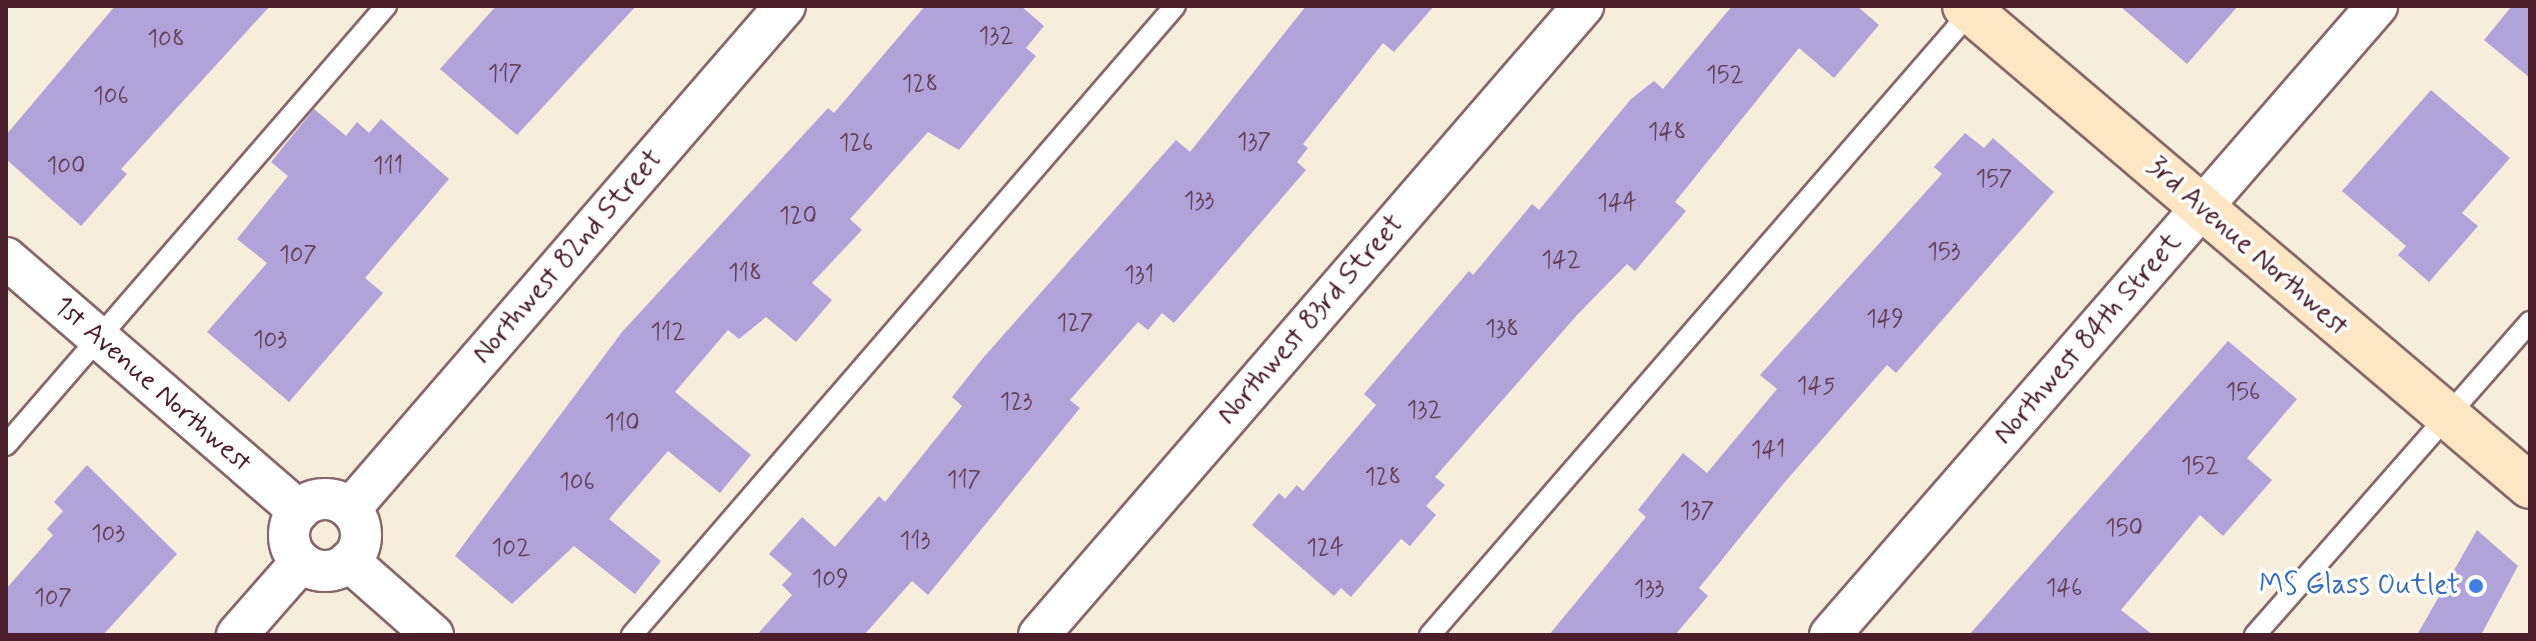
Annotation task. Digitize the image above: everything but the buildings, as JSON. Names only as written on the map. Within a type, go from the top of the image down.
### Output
[{"type":"street","name":"Northwest 82nd Street","points":[[350,509],[785,6]]},
{"type":"street","name":"Northwest 83rd Street","points":[[1039,635],[1583,6]]},
{"type":"street","name":"Northwest 84th Street","points":[[1830,635],[2377,6]]},
{"type":"street","name":"3rd Avenue Northwest","points":[[1970,8],[2445,418],[2530,486]]},
{"type":"street","name":"1st Avenue Northwest","points":[[6,258],[299,511]]},
{"type":"street","points":[[327,499],[350,509],[361,531],[349,561],[329,571],[301,562],[289,539],[299,511],[327,499]]},
{"type":"street","points":[[349,561],[433,635]]},
{"type":"street","points":[[237,635],[301,562]]},
{"type":"lane","points":[[6,445],[386,6]]},
{"type":"lane","points":[[632,635],[1175,6]]},
{"type":"lane","points":[[1430,635],[1970,8]]},
{"type":"lane","points":[[2255,635],[2530,322]]},
{"type":"place","name":"MS Glass Outlet","points":[[2476,586]]}]
